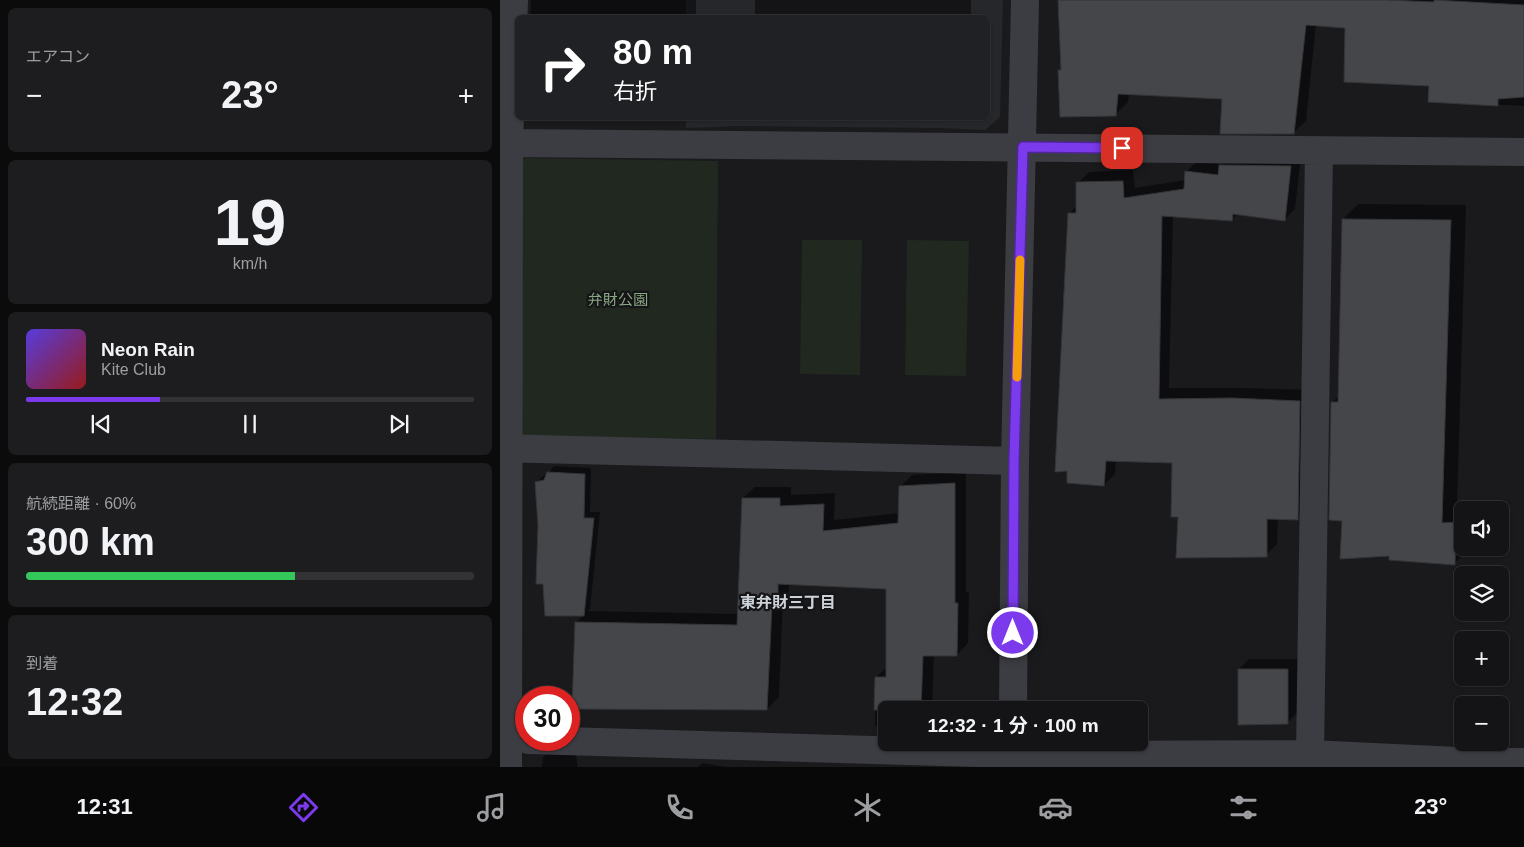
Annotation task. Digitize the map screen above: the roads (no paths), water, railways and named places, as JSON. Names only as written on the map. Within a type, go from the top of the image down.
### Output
[{"type":"street","points":[[514,0],[505,143],[504,449],[515,716]]},
{"type":"street","points":[[1013,701],[1014,461],[1023,147],[1025,0]]},
{"type":"street","points":[[505,143],[1524,152]]},
{"type":"street","points":[[1310,754],[1319,151]]},
{"type":"street","points":[[504,449],[1014,461]]},
{"type":"street","points":[[580,742],[1012,754],[1310,754],[1478,765],[1524,762]]},
{"type":"street","points":[[508,767],[515,743]]},
{"type":"district","name":"東弁財三丁目","points":[[788,602]]},
{"type":"park label","name":"弁財公園","points":[[618,299]]}]
